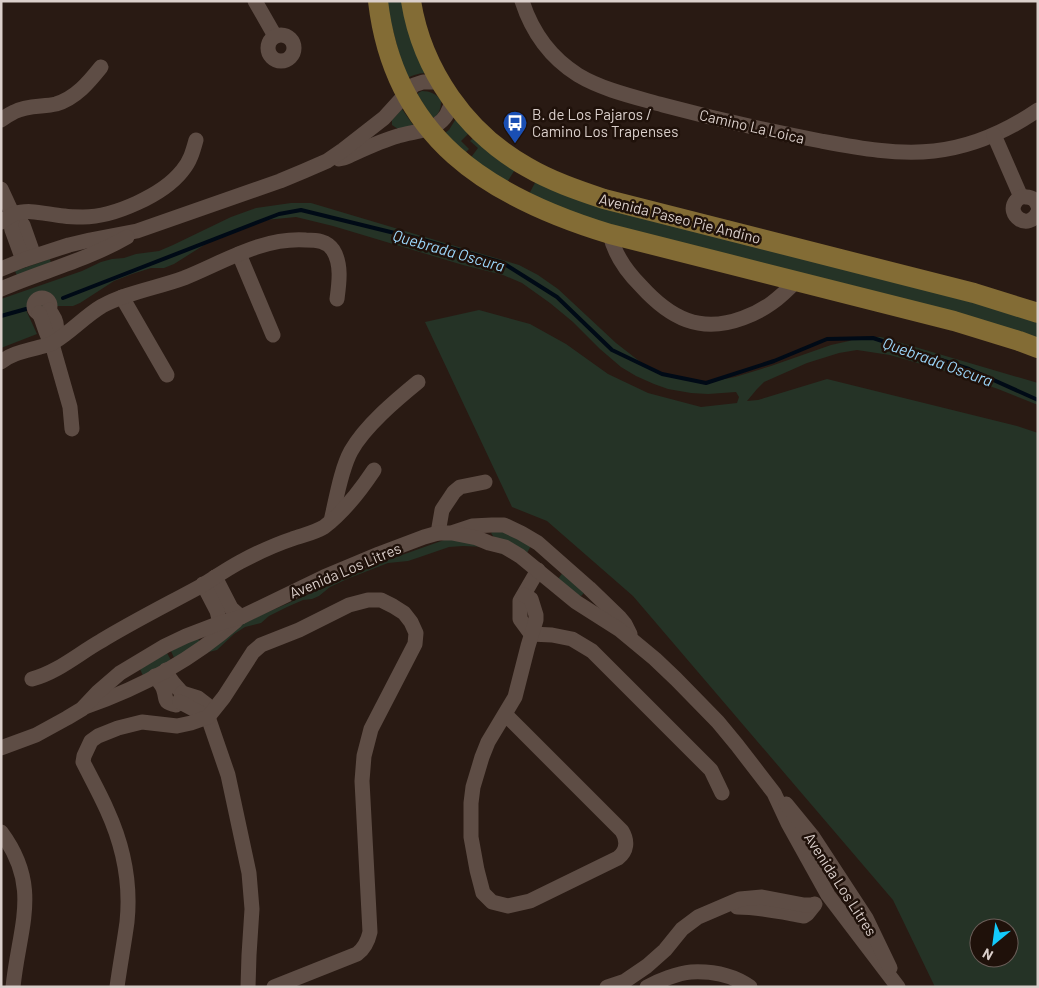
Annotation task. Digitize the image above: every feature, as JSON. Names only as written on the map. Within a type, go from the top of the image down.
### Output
[{"type":"main road","name":"Avenida Paseo Pie Andino","points":[[378,1],[386,46],[396,75],[429,129],[461,162],[485,180],[509,194],[547,212],[610,234],[954,321],[1038,348]]},
{"type":"main road","name":"Avenida Paseo Pie Andino","points":[[411,1],[419,36],[432,67],[461,112],[506,154],[564,185],[604,199],[974,293],[1038,313]]},
{"type":"main road","points":[[509,194],[519,187],[524,177],[526,166]]},
{"type":"street","points":[[255,1],[275,36]]},
{"type":"street","name":"Camino La Loica","points":[[522,1],[533,27],[545,45],[557,58],[578,75],[607,88],[684,110],[791,135],[884,151],[916,152],[942,150],[965,145],[994,135],[1038,110]]},
{"type":"street","points":[[1,120],[20,110],[57,104],[68,99],[78,92],[101,67]]},
{"type":"street","points":[[1,289],[72,263],[110,247],[137,232],[280,181],[327,161],[384,118],[410,88],[418,83],[440,82]]},
{"type":"street","points":[[327,161],[344,158],[397,136],[429,129],[442,121],[450,108],[452,100]]},
{"type":"street","points":[[384,118],[388,129],[397,136]]},
{"type":"street","points":[[994,135],[1021,198]]},
{"type":"street","points":[[7,218],[28,212],[64,216],[98,216],[127,207],[158,192],[178,177],[191,158],[196,140]]},
{"type":"street","points":[[1,189],[7,218],[29,258]]},
{"type":"street","points":[[1038,206],[1032,198],[1024,196],[1017,199],[1013,206],[1014,214],[1019,220],[1023,221],[1030,220],[1038,212]]},
{"type":"street","points":[[1,269],[69,245],[137,232]]},
{"type":"street","points":[[610,234],[618,254],[638,284],[668,310],[694,322],[723,324],[752,315],[772,304],[796,281]]},
{"type":"street","points":[[1,362],[15,354],[52,344],[92,312],[122,297],[179,280],[239,254],[278,241],[319,241],[332,248],[336,257],[339,278],[337,298]]},
{"type":"street","points":[[69,245],[73,253],[72,263]]},
{"type":"street","points":[[239,254],[273,335]]},
{"type":"street","points":[[34,276],[41,283],[43,320],[70,407],[72,428]]},
{"type":"street","points":[[122,297],[167,375]]},
{"type":"street","points":[[331,521],[344,469],[352,449],[380,416],[418,382]]},
{"type":"street","points":[[32,679],[60,668],[121,629],[209,581],[234,565],[272,546],[316,532],[345,508],[374,470]]},
{"type":"street","points":[[445,533],[442,510],[454,492],[460,487],[485,482]]},
{"type":"street","points":[[489,543],[486,536],[487,530],[492,525]]},
{"type":"street","name":"Avenida Los Litres","points":[[82,709],[112,679],[133,664],[165,646],[198,631],[240,618],[324,577],[379,554],[472,526],[504,525],[538,543],[620,618],[633,640]]},
{"type":"street","name":"Avenida Los Litres","points":[[445,533],[477,538],[505,547],[520,556],[576,602],[633,640],[676,679],[718,722],[774,793],[788,823],[807,841],[866,918],[872,943]]},
{"type":"street","points":[[504,714],[622,831],[626,841],[624,852],[618,858],[530,901],[508,906],[492,902],[483,893],[473,853],[470,819],[473,788],[479,764],[488,742],[504,714],[515,697],[536,620],[531,599],[524,595],[538,570]]},
{"type":"street","points":[[209,581],[240,618]]},
{"type":"street","points":[[209,581],[220,623]]},
{"type":"street","points":[[576,602],[585,601],[589,598],[589,588]]},
{"type":"street","points":[[117,987],[127,921],[127,892],[124,864],[114,827],[83,762],[91,741],[118,728],[142,722],[177,726],[208,717],[224,697],[253,652],[261,645],[299,630],[349,605],[368,600],[381,600],[404,613],[416,633],[415,644],[366,742],[362,781],[370,932],[364,948],[357,954],[274,987]]},
{"type":"street","name":"Avenida Los Litres","points":[[1,748],[36,735],[82,709],[122,694],[161,673],[205,646],[240,618]]},
{"type":"street","points":[[198,631],[203,636],[205,646]]},
{"type":"street","points":[[531,634],[552,634],[572,639],[592,651],[711,770],[722,794]]},
{"type":"street","points":[[161,673],[165,699],[169,704],[176,705],[181,697],[198,698],[207,705],[208,717],[228,775],[249,873],[252,909],[248,987]]},
{"type":"street","points":[[112,679],[116,690],[122,694]]},
{"type":"street","points":[[1,832],[8,841],[18,862],[25,888],[24,914],[13,987]]},
{"type":"street","name":"Avenida Los Litres","points":[[807,841],[828,895],[887,960],[897,985]]},
{"type":"street","points":[[607,987],[630,984],[682,929],[698,917],[720,907],[740,899],[762,897],[804,905],[814,905],[828,895]]},
{"type":"street","points":[[647,987],[659,981],[689,972],[716,973],[742,981],[750,987]]},
{"type":"green space","points":[[385,1],[404,1],[429,73],[417,74],[406,79]]},
{"type":"green space","points":[[422,91],[433,93],[441,100],[440,109],[435,117],[431,117],[418,95]]},
{"type":"green space","points":[[402,109],[413,125],[398,129],[392,125],[392,120]]},
{"type":"green space","points":[[457,117],[471,131],[461,141],[469,149],[463,155],[442,135],[449,130]]},
{"type":"green space","points":[[475,136],[516,168],[506,184],[469,160],[478,148],[470,141]]},
{"type":"green space","points":[[537,179],[706,231],[1038,320],[1038,342],[609,227],[528,196]]},
{"type":"green space","points":[[291,203],[311,203],[519,265],[558,289],[616,343],[643,364],[661,373],[681,379],[696,382],[735,377],[858,337],[881,337],[1038,383],[1038,405],[952,373],[890,355],[857,350],[839,353],[807,363],[764,382],[747,401],[758,400],[827,379],[1017,426],[1038,433],[1038,987],[935,987],[893,900],[633,596],[547,521],[512,507],[425,322],[479,310],[530,324],[566,344],[608,374],[648,393],[701,407],[737,403],[739,397],[736,392],[691,393],[668,389],[654,384],[621,367],[573,322],[522,283],[503,275],[296,217],[265,220],[212,240],[174,264],[164,268],[151,268],[114,281],[73,306],[52,306],[26,310],[37,334],[1,348],[1,299],[82,271],[101,262],[159,251],[231,217],[256,208]]},
{"type":"green space","points":[[50,259],[52,267],[18,278],[15,271]]},
{"type":"green space","points":[[496,529],[532,544],[527,553],[493,536],[491,533]]},
{"type":"green space","points":[[444,540],[468,540],[484,547],[449,547],[408,561],[388,563],[330,587],[319,596],[287,607],[269,616],[261,623],[245,627],[234,634],[217,650],[201,654],[235,628],[261,615],[388,560]]},
{"type":"green space","points":[[564,571],[584,593],[581,596],[558,579]]},
{"type":"green space","points":[[195,639],[200,641],[175,660],[171,651]]},
{"type":"green space","points":[[167,653],[172,662],[144,678],[140,669]]},
{"type":"waterway","name":"Quebrada Oscura","points":[[63,298],[279,214],[301,210],[423,240],[503,263],[557,297],[612,350],[662,374],[706,383],[774,361],[827,339],[873,338],[969,369],[1038,400]]},
{"type":"waterway","name":"Quebrada Oscura","points":[[1,316],[26,309]]},
{"type":"place","name":"B. de Los Pajaros / Camino Los Trapenses","points":[[515,144]]}]
